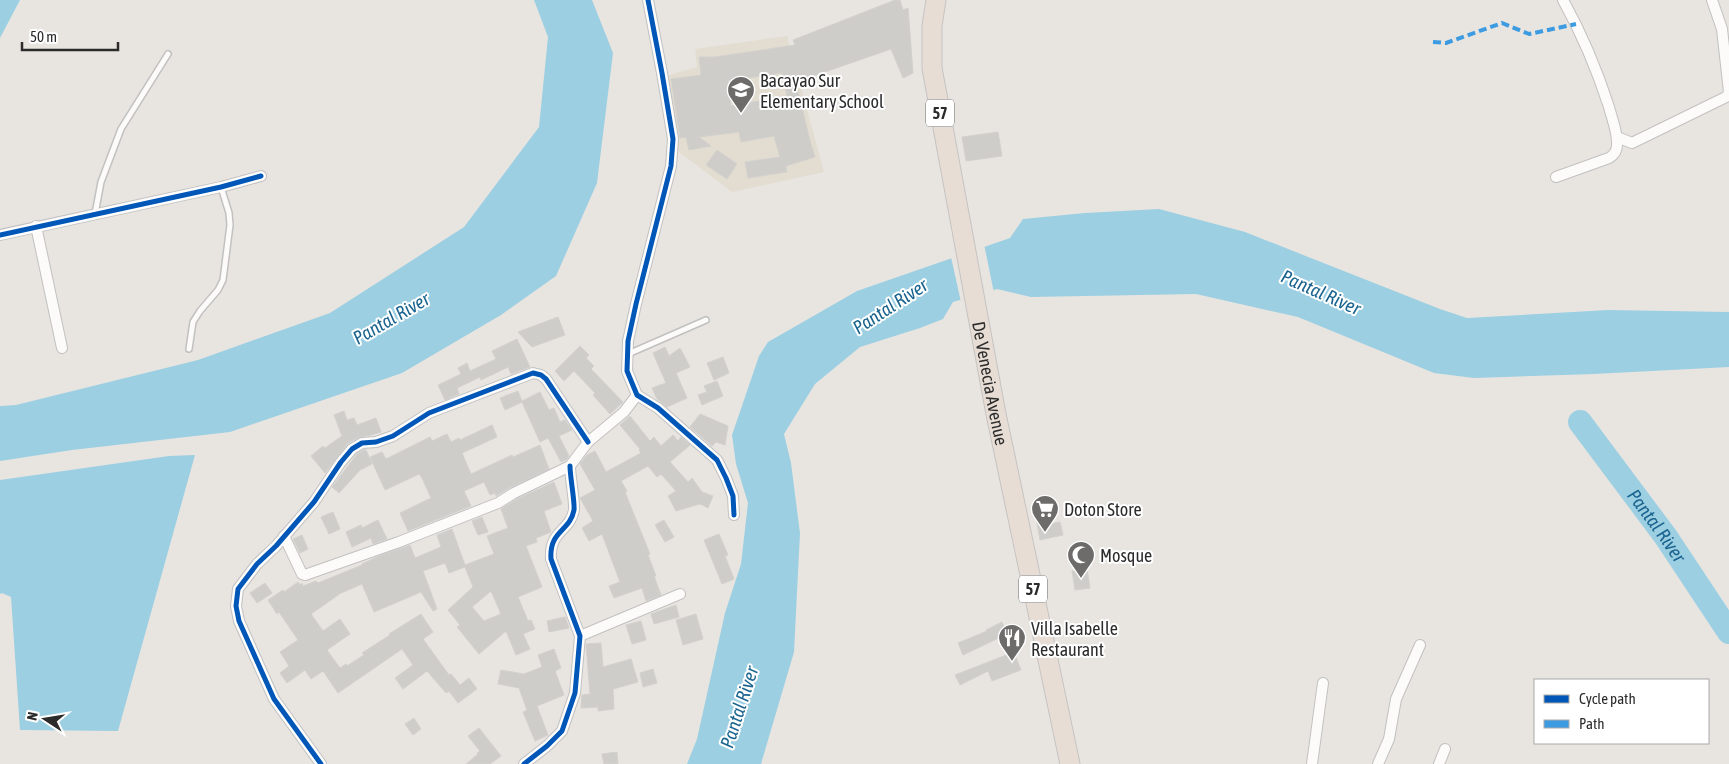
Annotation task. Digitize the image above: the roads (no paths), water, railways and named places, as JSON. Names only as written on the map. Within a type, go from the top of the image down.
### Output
[{"type":"highway","name":"De Venecia Avenue","points":[[936,0],[932,26],[932,68],[996,414],[1070,764]]},
{"type":"street","points":[[648,0],[673,139],[671,166],[636,304],[627,354],[627,371],[637,395],[658,408],[717,460],[733,496],[734,515]]},
{"type":"street","points":[[1556,177],[1613,156],[1618,146],[1606,98],[1587,48],[1563,0]]},
{"type":"street","points":[[1617,137],[1632,143],[1726,97],[1729,92],[1722,29],[1712,0]]},
{"type":"street","points":[[0,234],[221,187],[261,176]]},
{"type":"street","points":[[36,226],[62,348]]},
{"type":"street","points":[[321,764],[274,699],[242,630],[236,606],[238,589],[257,564],[314,502],[340,462],[352,449],[362,443],[376,442],[393,436],[429,413],[533,373],[546,378],[588,442]]},
{"type":"street","points":[[284,536],[302,574],[305,574],[399,542],[490,506],[570,466],[588,442],[624,412],[637,395]]},
{"type":"street","points":[[524,764],[562,731],[575,694],[580,636],[551,559],[550,549],[552,541],[571,519],[574,509],[570,466]]},
{"type":"street","points":[[580,636],[680,594]]},
{"type":"street","points":[[1378,764],[1389,739],[1396,699],[1420,645]]},
{"type":"street","points":[[1312,764],[1323,683]]},
{"type":"street","points":[[1439,764],[1445,749]]},
{"type":"lane","points":[[94,214],[101,182],[121,129],[168,54]]},
{"type":"lane","points":[[189,350],[193,322],[218,290],[223,280],[230,225],[229,214],[221,187]]},
{"type":"lane","points":[[627,354],[706,320]]},
{"type":"water","points":[[0,0],[20,0],[0,38]]},
{"type":"water","points":[[534,0],[592,0],[613,53],[597,183],[556,276],[501,315],[402,373],[230,432],[72,450],[0,461],[0,406],[16,405],[198,360],[330,313],[464,227],[539,127],[548,37]]},
{"type":"water","points":[[1159,209],[1245,232],[1467,318],[1608,310],[1729,312],[1729,367],[1474,378],[1434,373],[1298,317],[1196,294],[1031,297],[997,289],[953,302],[943,319],[860,347],[815,384],[784,434],[791,463],[800,533],[794,652],[761,764],[687,764],[697,739],[725,613],[741,564],[748,503],[736,464],[732,435],[759,356],[768,342],[857,291],[1010,238],[1023,219]]},
{"type":"water","points":[[195,455],[118,731],[20,730],[11,597],[0,594],[0,480],[169,456]]},
{"type":"waterway","name":"Pantal River","points":[[1580,422],[1666,537],[1729,632]]},
{"type":"place","name":"Bacayao Sur Elementary School","points":[[741,114]]},
{"type":"place","name":"Doton Store","points":[[1045,533]]},
{"type":"place","name":"Mosque","points":[[1081,579]]},
{"type":"place","name":"Villa Isabelle Restaurant","points":[[1012,662]]}]
